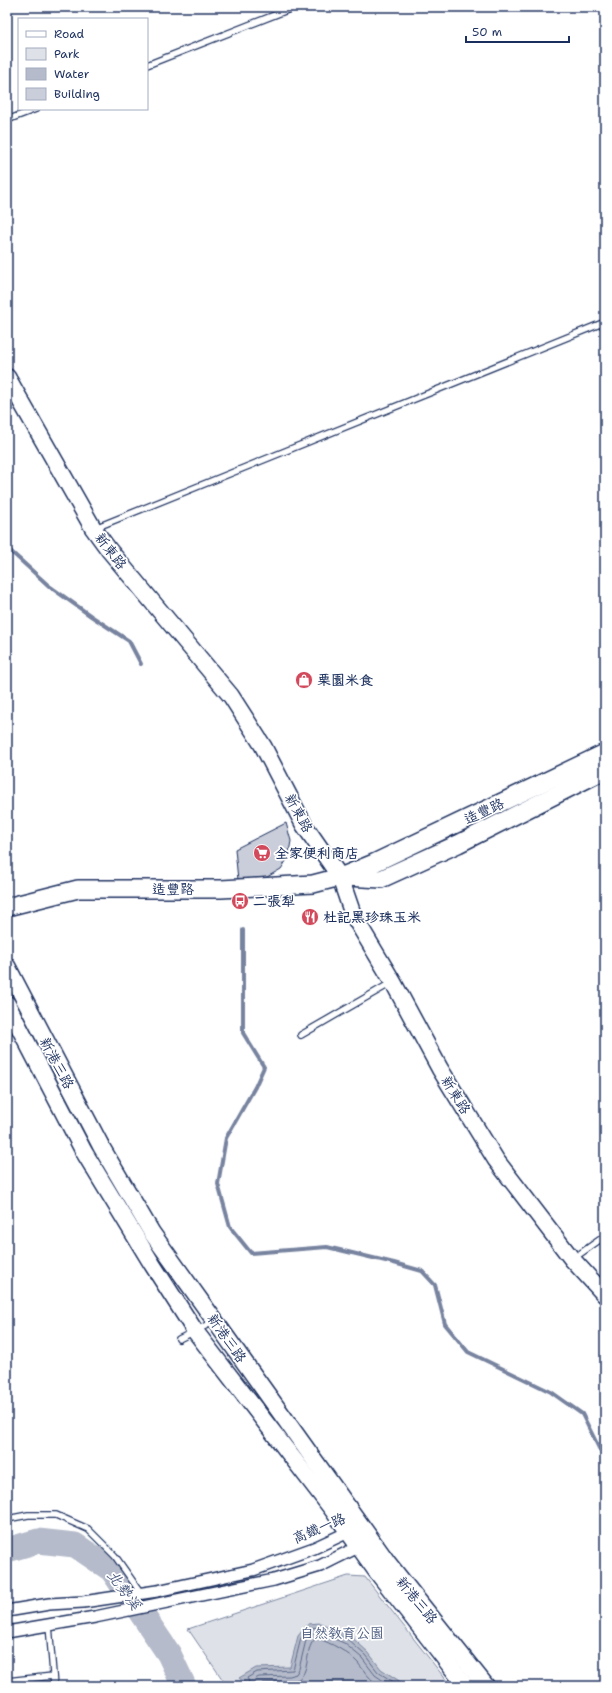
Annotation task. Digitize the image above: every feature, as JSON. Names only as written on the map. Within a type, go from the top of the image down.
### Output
[{"type":"main road","name":"造豐路","points":[[7,907],[78,889],[221,888],[313,884],[340,877],[374,863],[605,753]]},
{"type":"main road","name":"造豐路","points":[[340,877],[381,878],[458,844],[605,770]]},
{"type":"street","name":"新東路","points":[[7,377],[93,528],[109,550],[231,696],[263,746],[304,825],[340,877],[353,915],[393,982],[440,1069],[496,1160],[572,1259],[605,1295]]},
{"type":"street","name":"新港三路","points":[[7,966],[102,1148],[152,1233],[215,1321],[355,1529],[358,1547],[466,1686]]},
{"type":"street","name":"新港三路","points":[[7,1004],[84,1152],[152,1264],[196,1331],[332,1508],[388,1563],[486,1686]]},
{"type":"street","name":"高鐵一路","points":[[7,1612],[49,1604],[83,1602],[157,1591],[253,1570],[314,1548],[355,1529]]},
{"type":"street","points":[[7,1632],[95,1617],[274,1580],[320,1566],[358,1547]]},
{"type":"lane","points":[[148,65],[296,7]]},
{"type":"lane","points":[[7,120],[33,110]]},
{"type":"lane","points":[[93,528],[605,322]]},
{"type":"lane","points":[[301,1035],[393,982]]},
{"type":"lane","points":[[572,1259],[605,1236]]},
{"type":"lane","points":[[179,1339],[215,1321]]},
{"type":"lane","points":[[7,1519],[28,1515],[56,1515],[88,1529],[115,1556],[141,1593]]},
{"type":"lane","points":[[49,1625],[54,1686]]},
{"type":"lane","points":[[7,1680],[53,1676]]},
{"type":"green space","name":"自然教育公園","points":[[348,1576],[365,1577],[451,1686],[227,1686],[188,1629]]},
{"type":"water","points":[[320,1623],[349,1635],[368,1652],[381,1669],[407,1686],[249,1686],[239,1678],[256,1668],[290,1667],[298,1636],[308,1624]]},
{"type":"building","name":"全家便利商店","points":[[286,823],[291,841],[288,858],[281,869],[267,877],[238,880],[235,849]]},
{"type":"waterway","points":[[7,548],[49,586],[129,641],[141,664]]},
{"type":"waterway","points":[[243,930],[243,1033],[264,1067],[255,1087],[226,1138],[218,1184],[230,1227],[251,1253],[327,1247],[422,1271],[435,1285],[445,1324],[468,1352],[551,1392],[582,1414],[605,1460]]},
{"type":"waterway","name":"北勢溪","points":[[7,1550],[38,1541],[75,1545],[112,1570],[169,1654],[184,1686]]},
{"type":"place","name":"栗園米食","points":[[304,680]]},
{"type":"place","name":"全家便利商店","points":[[262,853]]},
{"type":"place","name":"二張犁","points":[[240,901]]},
{"type":"place","name":"杜記黑珍珠玉米","points":[[310,917]]}]
